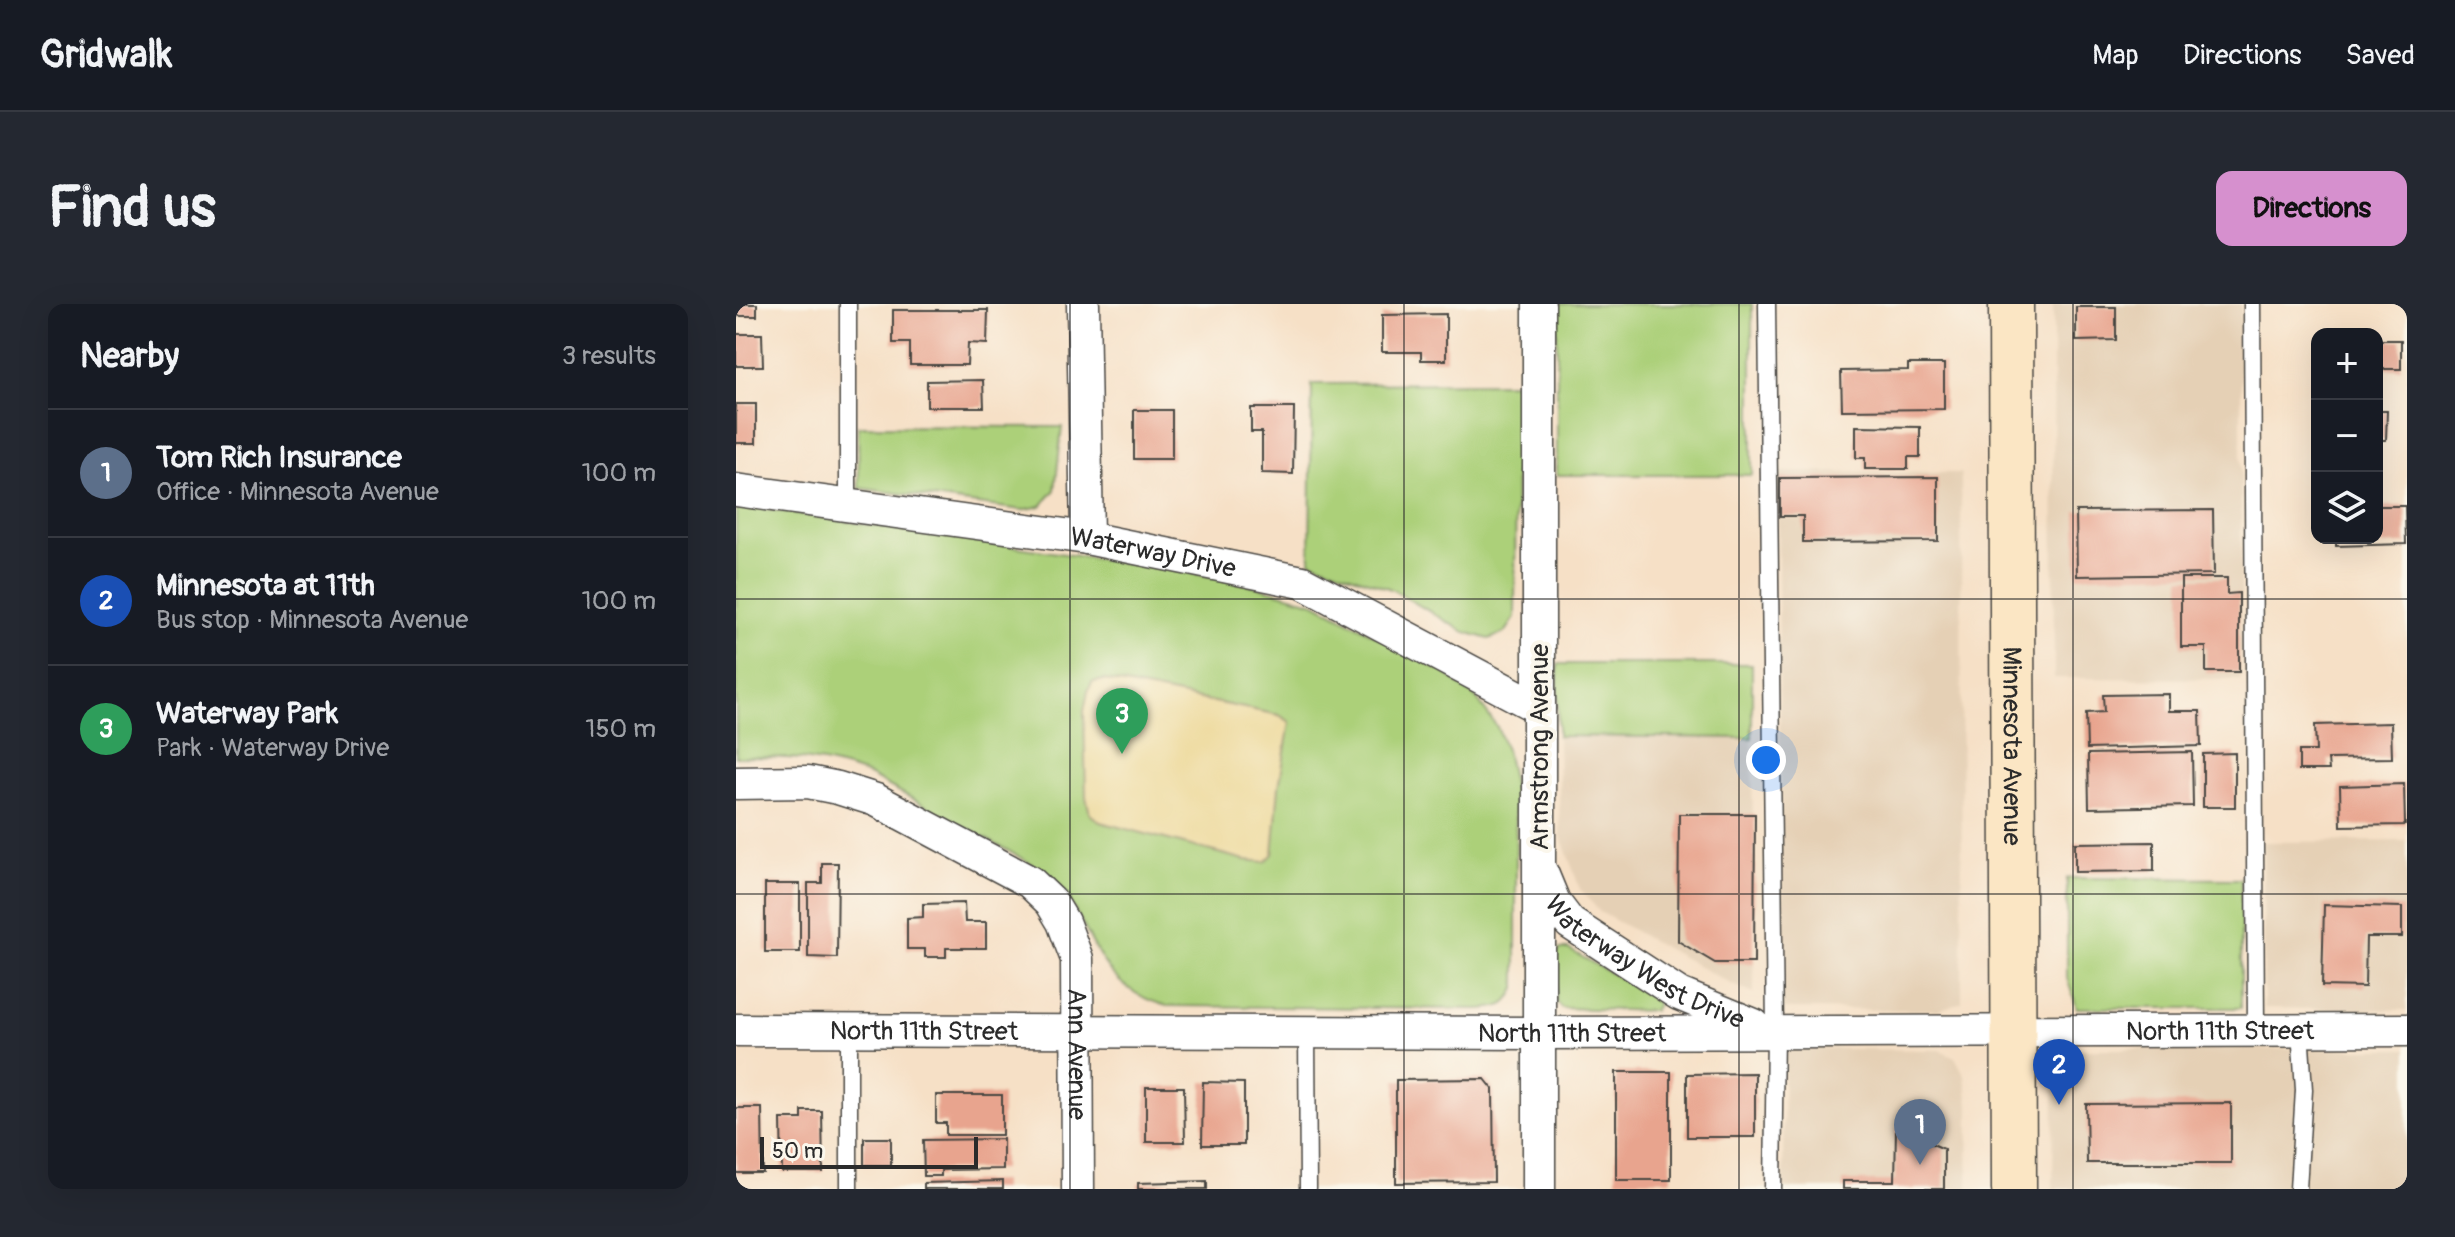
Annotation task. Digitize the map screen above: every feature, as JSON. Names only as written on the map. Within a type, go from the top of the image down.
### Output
[{"type":"main road","name":"Minnesota Avenue","points":[[2011,304],[2014,1189]]},
{"type":"street","points":[[1083,304],[1087,538]]},
{"type":"street","name":"Armstrong Avenue","points":[[1539,304],[1539,1189]]},
{"type":"street","name":"Waterway Drive","points":[[736,490],[1087,538],[1302,582],[1539,708]]},
{"type":"street","name":"Ann Avenue","points":[[736,783],[808,782],[876,800],[1030,882],[1051,902],[1063,922],[1077,959],[1078,1189]]},
{"type":"street","name":"Waterway West Drive","points":[[1539,866],[1554,902],[1570,923],[1679,994],[1720,1013],[1775,1032]]},
{"type":"street","name":"North 11th Street","points":[[736,1030],[1539,1033],[2407,1030]]},
{"type":"lane","points":[[848,304],[848,505]]},
{"type":"lane","points":[[1767,304],[1775,1032],[1773,1189]]},
{"type":"lane","points":[[2252,304],[2256,1030]]},
{"type":"lane","points":[[849,1030],[849,1189]]},
{"type":"lane","points":[[2298,1189],[2304,1090],[2300,1030]]},
{"type":"lane","points":[[1307,1033],[1308,1189]]},
{"type":"shaded area","points":[[2053,304],[2241,304],[2241,679],[2054,678]]},
{"type":"shaded area","points":[[1777,472],[1961,473],[1962,1002],[1938,1010],[1783,1009]]},
{"type":"shaded area","points":[[1558,736],[1752,738],[1754,993],[1733,985],[1600,912],[1580,889],[1560,834]]},
{"type":"shaded area","points":[[2407,841],[2407,1010],[2264,1008],[2263,842]]},
{"type":"shaded area","points":[[1784,1048],[1940,1050],[1955,1057],[1965,1076],[1969,1105],[1968,1189],[1783,1189]]},
{"type":"shaded area","points":[[2072,1049],[2407,1049],[2407,1189],[2053,1189],[2054,1074],[2059,1056]]},
{"type":"green space","points":[[1557,304],[1752,304],[1752,475],[1557,475]]},
{"type":"green space","points":[[1516,383],[1515,618],[1505,633],[1489,639],[1465,632],[1391,589],[1310,561],[1312,384]]},
{"type":"green space","points":[[858,426],[1062,427],[1055,490],[1041,506],[1022,510],[859,488]]},
{"type":"green space","points":[[736,505],[1192,573],[1256,586],[1315,603],[1445,673],[1476,698],[1497,727],[1506,750],[1513,784],[1516,835],[1516,989],[1501,1006],[1477,1009],[1167,1006],[1123,984],[1098,953],[1067,898],[1049,877],[1027,861],[869,775],[803,759],[736,757]]},
{"type":"green space","points":[[1558,664],[1752,664],[1752,738],[1558,736]]},
{"type":"green space","points":[[2067,878],[2241,879],[2241,1008],[2077,1008],[2067,978]]},
{"type":"green space","points":[[1560,949],[1568,949],[1654,998],[1657,1005],[1653,1011],[1562,1008],[1556,1002],[1556,956]]},
{"type":"sand","points":[[1105,680],[1279,715],[1290,722],[1279,787],[1273,854],[1265,862],[1245,860],[1100,822],[1090,814],[1086,797],[1084,711],[1092,682]]},
{"type":"building","points":[[736,304],[757,304],[757,316],[736,316]]},
{"type":"building","points":[[2076,307],[2116,307],[2116,340],[2076,341]]},
{"type":"building","points":[[893,310],[988,310],[987,344],[968,343],[967,365],[910,365],[910,343],[893,343]]},
{"type":"building","points":[[1446,314],[1446,360],[1421,360],[1421,352],[1382,352],[1382,315]]},
{"type":"building","points":[[736,334],[762,334],[763,366],[736,366]]},
{"type":"building","points":[[2383,340],[2401,340],[2401,369],[2383,369]]},
{"type":"building","points":[[1908,364],[1944,364],[1944,409],[1842,410],[1841,371],[1908,370]]},
{"type":"building","points":[[983,380],[984,407],[927,407],[927,381]]},
{"type":"building","points":[[736,404],[756,404],[756,443],[736,443]]},
{"type":"building","points":[[1251,408],[1294,408],[1293,474],[1262,473],[1262,432],[1251,432]]},
{"type":"building","points":[[1134,410],[1172,410],[1172,459],[1134,459]]},
{"type":"building","points":[[2383,411],[2387,411],[2386,440],[2383,440]]},
{"type":"building","points":[[1856,426],[1920,427],[1920,457],[1908,457],[1908,469],[1865,469],[1865,458],[1856,458]]},
{"type":"building","points":[[1938,477],[1938,541],[1803,542],[1803,516],[1780,516],[1780,478]]},
{"type":"building","points":[[2383,506],[2405,506],[2406,544],[2336,546],[2383,544]]},
{"type":"building","points":[[2213,510],[2214,574],[2077,576],[2076,511]]},
{"type":"building","points":[[2181,578],[2227,578],[2227,594],[2239,593],[2239,672],[2206,672],[2206,647],[2181,647]]},
{"type":"building","points":[[2169,694],[2169,711],[2200,711],[2201,746],[2087,749],[2086,713],[2104,712],[2103,695]]},
{"type":"building","points":[[2391,723],[2392,758],[2328,759],[2329,770],[2299,770],[2299,751],[2316,751],[2315,725]]},
{"type":"building","points":[[2192,752],[2193,806],[2089,808],[2088,754]]},
{"type":"building","points":[[2235,753],[2235,807],[2203,807],[2203,754]]},
{"type":"building","points":[[2404,784],[2405,825],[2341,826],[2340,786]]},
{"type":"building","points":[[1679,814],[1755,814],[1754,963],[1715,963],[1678,941]]},
{"type":"building","points":[[2154,842],[2154,871],[2075,872],[2075,843]]},
{"type":"building","points":[[822,863],[838,863],[837,958],[808,957],[808,883],[822,883]]},
{"type":"building","points":[[765,884],[800,884],[800,952],[765,952]]},
{"type":"building","points":[[964,903],[965,922],[986,922],[986,948],[946,948],[946,957],[925,957],[925,949],[907,949],[907,918],[923,917],[923,904]]},
{"type":"building","points":[[2324,905],[2402,907],[2402,937],[2366,937],[2365,987],[2322,986]]},
{"type":"building","points":[[1616,1072],[1671,1072],[1671,1180],[1616,1180]]},
{"type":"building","points":[[1755,1073],[1755,1137],[1687,1137],[1687,1074]]},
{"type":"building","points":[[1485,1079],[1493,1089],[1494,1182],[1396,1183],[1396,1080]]},
{"type":"building","points":[[1203,1082],[1244,1083],[1244,1145],[1202,1145]]},
{"type":"building","points":[[1146,1087],[1184,1087],[1185,1142],[1146,1142]]},
{"type":"building","points":[[936,1095],[1002,1095],[1002,1135],[946,1135],[946,1123],[936,1123]]},
{"type":"building","points":[[2231,1103],[2231,1163],[2087,1163],[2086,1104]]},
{"type":"building","points":[[736,1108],[762,1108],[763,1173],[736,1173]]},
{"type":"building","points":[[802,1111],[822,1111],[823,1172],[782,1172],[781,1119],[802,1119]]},
{"type":"building","points":[[1896,1128],[1944,1149],[1944,1189],[1843,1189],[1843,1181],[1895,1181]]},
{"type":"building","points":[[864,1138],[891,1138],[891,1165],[864,1165]]},
{"type":"building","points":[[1003,1139],[1003,1169],[941,1170],[941,1176],[924,1176],[923,1140]]},
{"type":"building","points":[[1003,1181],[1003,1189],[924,1189],[924,1183]]},
{"type":"building","points":[[1207,1181],[1207,1189],[1138,1189],[1138,1183]]},
{"type":"place","name":"Waterway Park","points":[[1122,754]]},
{"type":"place","name":"Minnesota at 11th","points":[[2059,1105]]},
{"type":"place","name":"Tom Rich Insurance","points":[[1920,1165]]}]
